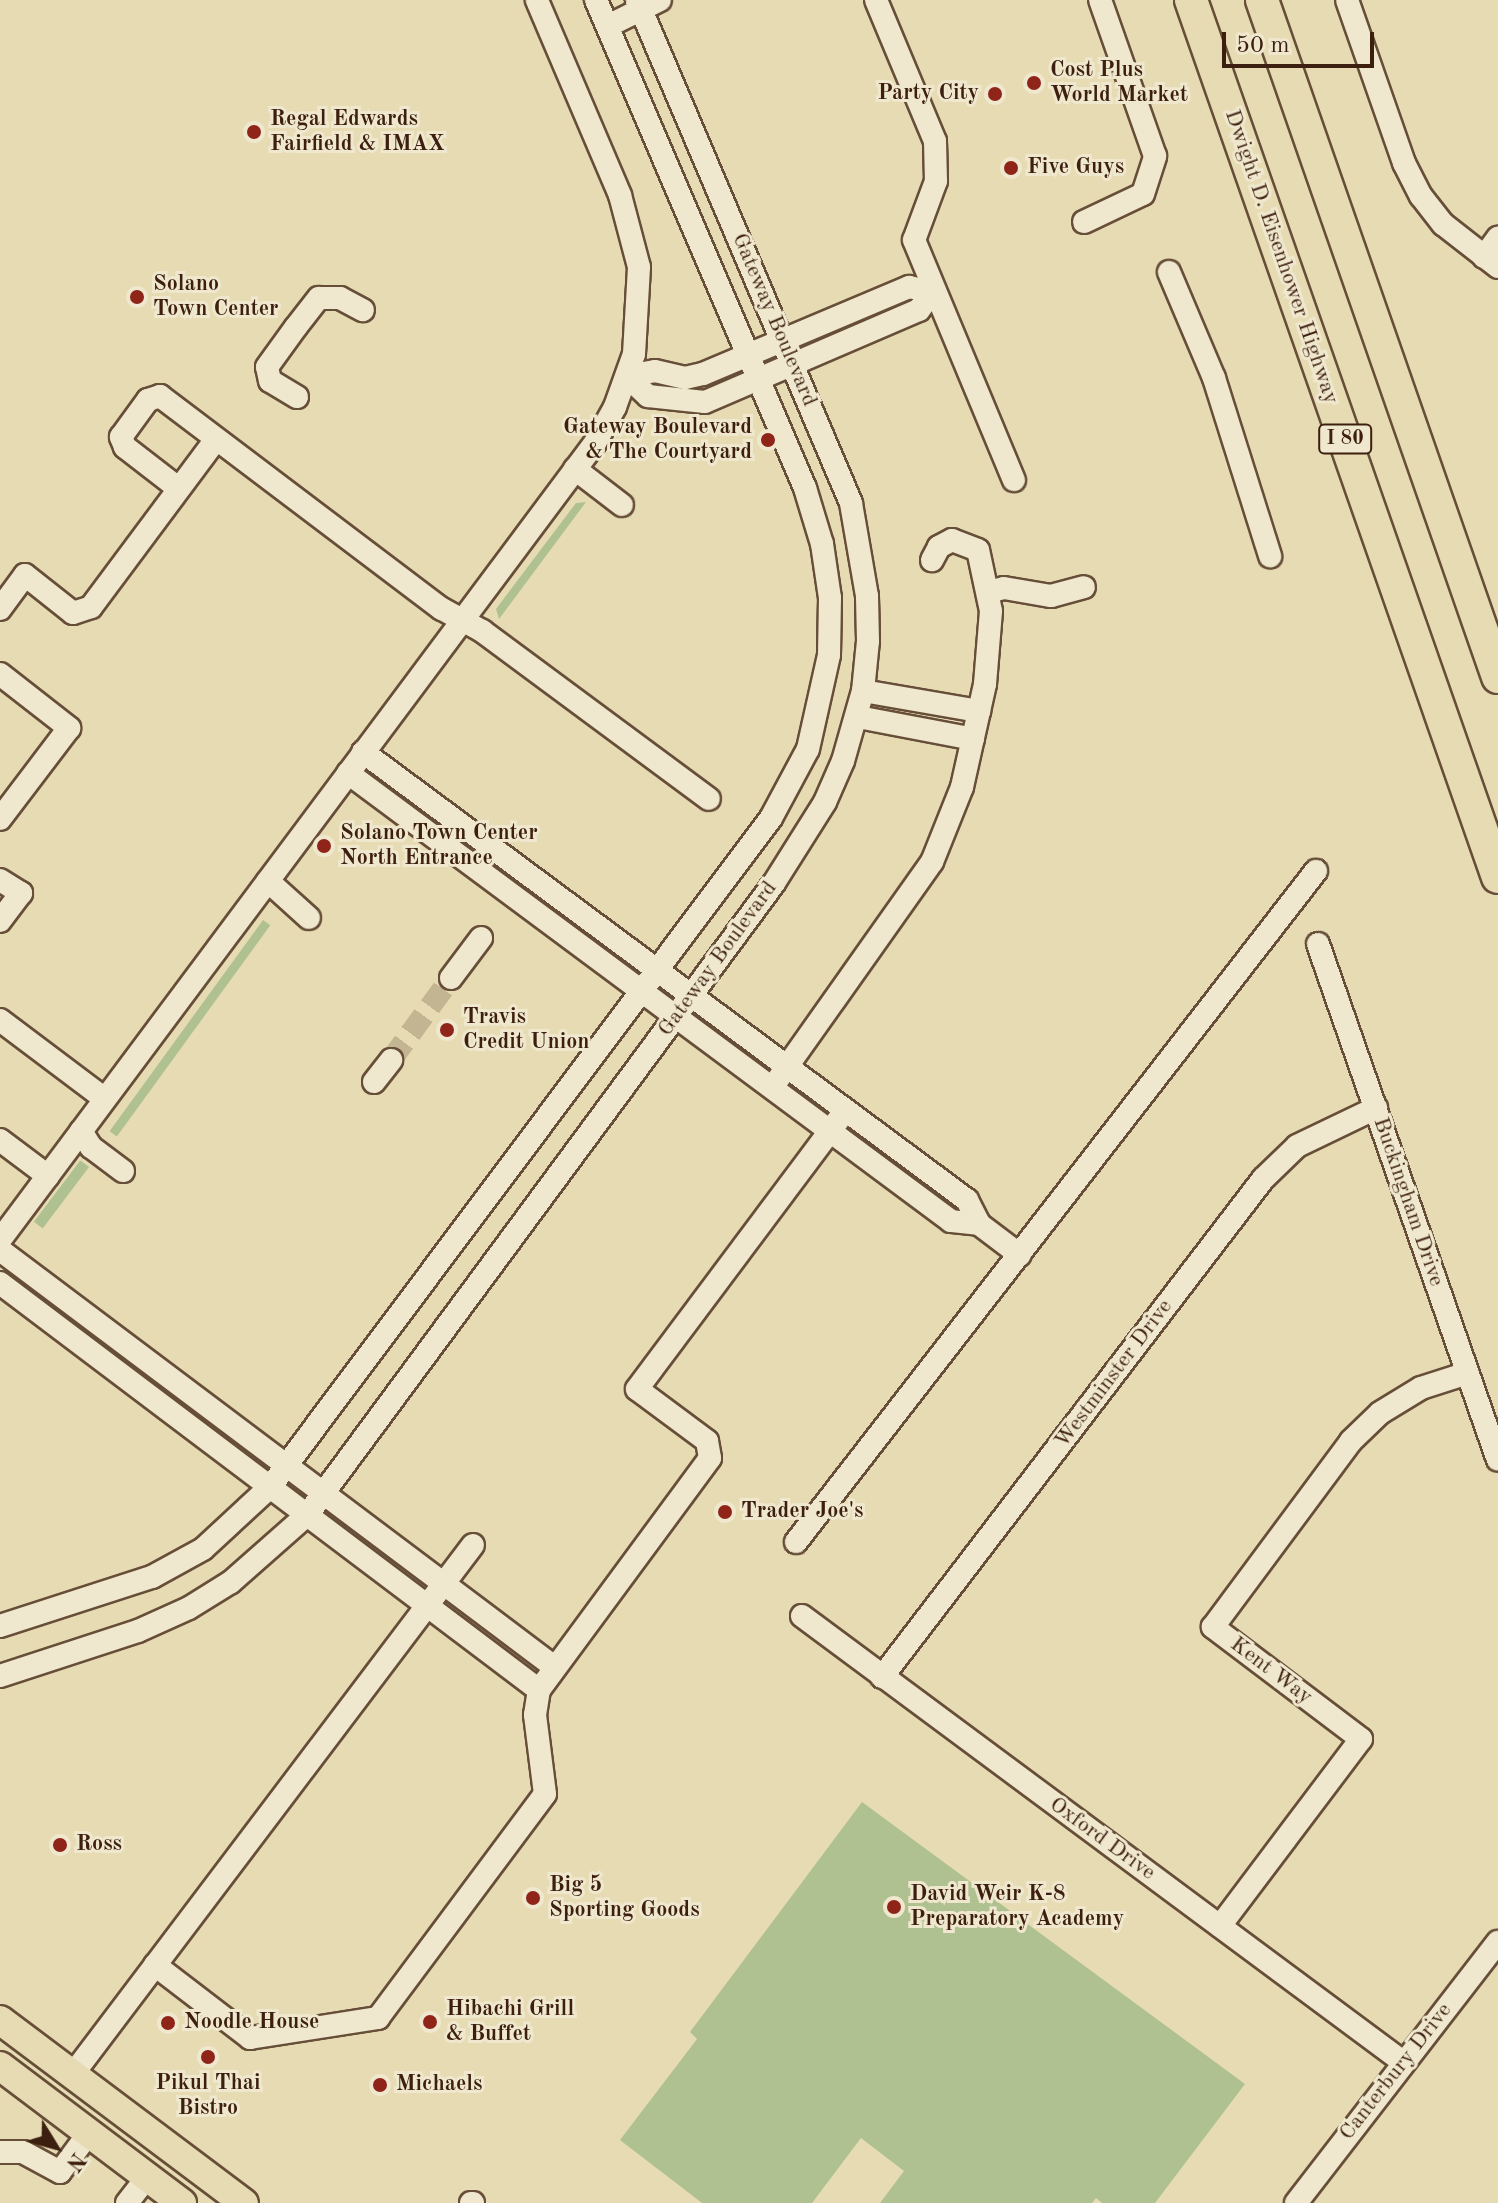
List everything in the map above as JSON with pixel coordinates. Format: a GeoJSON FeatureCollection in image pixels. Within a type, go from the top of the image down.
{"type":"FeatureCollection","features":[{"type":"Feature","properties":{"kind":"highway","name":"Dwight D. Eisenhower Highway"},"geometry":{"type":"LineString","coordinates":[[1191,0],[1498,877]]}},
{"type":"Feature","properties":{"kind":"highway"},"geometry":{"type":"LineString","coordinates":[[1262,0],[1498,677]]}},
{"type":"Feature","properties":{"kind":"main road"},"geometry":{"type":"LineString","coordinates":[[0,2020],[244,2203]]}},
{"type":"Feature","properties":{"kind":"main road"},"geometry":{"type":"LineString","coordinates":[[0,2066],[33,2068],[111,2125],[144,2128]]}},
{"type":"Feature","properties":{"kind":"main road"},"geometry":{"type":"LineString","coordinates":[[0,2066],[182,2203]]}},
{"type":"Feature","properties":{"kind":"street"},"geometry":{"type":"LineString","coordinates":[[0,1240],[575,469],[615,407],[627,376],[639,310],[639,267],[630,224],[537,0]]}},
{"type":"Feature","properties":{"kind":"street"},"geometry":{"type":"LineString","coordinates":[[876,0],[935,141],[936,181],[914,240],[932,292],[1014,480]]}},
{"type":"Feature","properties":{"kind":"street"},"geometry":{"type":"LineString","coordinates":[[1084,222],[1143,194],[1155,156],[1100,0]]}},
{"type":"Feature","properties":{"kind":"street"},"geometry":{"type":"LineString","coordinates":[[1347,0],[1404,163],[1421,196],[1443,224],[1491,262],[1498,238]]}},
{"type":"Feature","properties":{"kind":"street","name":"Gateway Boulevard"},"geometry":{"type":"LineString","coordinates":[[0,1626],[152,1577],[203,1549],[271,1486],[778,807],[808,749],[821,706],[830,598],[822,544],[805,488],[598,1]]}},
{"type":"Feature","properties":{"kind":"street"},"geometry":{"type":"LineString","coordinates":[[608,26],[646,3]]}},
{"type":"Feature","properties":{"kind":"street","name":"Gateway Boulevard"},"geometry":{"type":"LineString","coordinates":[[0,1676],[138,1631],[189,1608],[242,1573],[308,1514],[676,1018],[806,835],[825,802],[858,717],[863,691],[867,596],[851,503],[646,3]]}},
{"type":"Feature","properties":{"kind":"street"},"geometry":{"type":"LineString","coordinates":[[1169,272],[1214,378],[1270,556]]}},
{"type":"Feature","properties":{"kind":"street"},"geometry":{"type":"LineString","coordinates":[[627,376],[655,371],[685,378],[909,287],[932,292]]}},
{"type":"Feature","properties":{"kind":"street"},"geometry":{"type":"LineString","coordinates":[[627,376],[648,396],[680,403],[705,402],[919,310],[932,292]]}},
{"type":"Feature","properties":{"kind":"street"},"geometry":{"type":"LineString","coordinates":[[297,397],[270,381],[267,367],[296,327],[319,298],[340,298],[363,310]]}},
{"type":"Feature","properties":{"kind":"street"},"geometry":{"type":"LineString","coordinates":[[178,488],[125,447],[121,437],[148,400],[160,396],[709,799]]}},
{"type":"Feature","properties":{"kind":"street"},"geometry":{"type":"LineString","coordinates":[[0,609],[25,575],[73,613],[82,614],[216,439]]}},
{"type":"Feature","properties":{"kind":"street"},"geometry":{"type":"LineString","coordinates":[[575,469],[622,505]]}},
{"type":"Feature","properties":{"kind":"street"},"geometry":{"type":"LineString","coordinates":[[771,1089],[932,862],[962,787],[979,711],[991,611],[978,550],[965,542],[939,547],[932,560]]}},
{"type":"Feature","properties":{"kind":"street"},"geometry":{"type":"LineString","coordinates":[[988,592],[1004,588],[1051,596],[1084,587]]}},
{"type":"Feature","properties":{"kind":"street"},"geometry":{"type":"LineString","coordinates":[[0,674],[69,728],[0,819]]}},
{"type":"Feature","properties":{"kind":"street"},"geometry":{"type":"LineString","coordinates":[[863,691],[979,711]]}},
{"type":"Feature","properties":{"kind":"street"},"geometry":{"type":"LineString","coordinates":[[858,717],[973,739]]}},
{"type":"Feature","properties":{"kind":"street"},"geometry":{"type":"LineString","coordinates":[[363,752],[786,1069],[967,1200],[979,1224],[1020,1255]]}},
{"type":"Feature","properties":{"kind":"street"},"geometry":{"type":"LineString","coordinates":[[348,773],[951,1221],[979,1224]]}},
{"type":"Feature","properties":{"kind":"street"},"geometry":{"type":"LineString","coordinates":[[796,1542],[1316,871]]}},
{"type":"Feature","properties":{"kind":"street"},"geometry":{"type":"LineString","coordinates":[[0,880],[21,893],[0,921]]}},
{"type":"Feature","properties":{"kind":"street"},"geometry":{"type":"LineString","coordinates":[[268,881],[309,918]]}},
{"type":"Feature","properties":{"kind":"street"},"geometry":{"type":"LineString","coordinates":[[451,978],[481,938]]}},
{"type":"Feature","properties":{"kind":"street","name":"Buckingham Drive"},"geometry":{"type":"LineString","coordinates":[[1318,944],[1498,1460]]}},
{"type":"Feature","properties":{"kind":"street"},"geometry":{"type":"LineString","coordinates":[[0,1020],[105,1099]]}},
{"type":"Feature","properties":{"kind":"street"},"geometry":{"type":"LineString","coordinates":[[374,1082],[391,1060]]}},
{"type":"Feature","properties":{"kind":"street","name":"Westminster Drive"},"geometry":{"type":"LineString","coordinates":[[882,1677],[1263,1179],[1297,1146],[1376,1108]]}},
{"type":"Feature","properties":{"kind":"street"},"geometry":{"type":"LineString","coordinates":[[155,1965],[250,2038],[378,2018],[545,1794],[535,1715],[539,1690],[553,1666],[710,1458],[707,1441],[637,1389],[844,1112]]}},
{"type":"Feature","properties":{"kind":"street"},"geometry":{"type":"LineString","coordinates":[[81,1131],[91,1147],[123,1171]]}},
{"type":"Feature","properties":{"kind":"street"},"geometry":{"type":"LineString","coordinates":[[0,1140],[48,1176]]}},
{"type":"Feature","properties":{"kind":"street"},"geometry":{"type":"LineString","coordinates":[[0,1250],[553,1666]]}},
{"type":"Feature","properties":{"kind":"street"},"geometry":{"type":"LineString","coordinates":[[0,1283],[539,1690]]}},
{"type":"Feature","properties":{"kind":"street","name":"Kent Way"},"geometry":{"type":"LineString","coordinates":[[1220,1926],[1361,1739],[1213,1627],[1351,1441],[1380,1413],[1421,1388],[1468,1373]]}},
{"type":"Feature","properties":{"kind":"street"},"geometry":{"type":"LineString","coordinates":[[73,2074],[473,1545]]}},
{"type":"Feature","properties":{"kind":"street","name":"Oxford Drive"},"geometry":{"type":"LineString","coordinates":[[802,1616],[1403,2062]]}},
{"type":"Feature","properties":{"kind":"street","name":"Canterbury Drive"},"geometry":{"type":"LineString","coordinates":[[1296,2203],[1498,1942]]}},
{"type":"Feature","properties":{"kind":"street"},"geometry":{"type":"LineString","coordinates":[[0,2152],[23,2152],[60,2172],[89,2133]]}},
{"type":"Feature","properties":{"kind":"street"},"geometry":{"type":"LineString","coordinates":[[127,2203],[147,2177]]}},
{"type":"Feature","properties":{"kind":"green space"},"geometry":{"type":"Polygon","coordinates":[[[586,502],[499,619],[496,609],[576,503],[586,502]]]}},
{"type":"Feature","properties":{"kind":"green space"},"geometry":{"type":"Polygon","coordinates":[[[263,920],[270,925],[117,1136],[110,1131],[263,920]]]}},
{"type":"Feature","properties":{"kind":"green space"},"geometry":{"type":"Polygon","coordinates":[[[80,1160],[89,1167],[43,1228],[34,1222],[80,1160]]]}},
{"type":"Feature","properties":{"kind":"green space","name":"David Weir K-8 Preparatory Academy"},"geometry":{"type":"Polygon","coordinates":[[[862,1802],[1245,2084],[1155,2203],[1102,2203],[1096,2198],[1092,2203],[880,2203],[904,2171],[861,2138],[812,2203],[702,2203],[620,2140],[697,2039],[690,2032],[862,1802]]]}},
{"type":"Feature","properties":{"kind":"tunnel"},"geometry":{"type":"LineString","coordinates":[[391,1060],[451,978]]}},
{"type":"Feature","properties":{"kind":"place","name":"Cost Plus World Market"},"geometry":{"type":"Point","coordinates":[1034,83]}},
{"type":"Feature","properties":{"kind":"place","name":"Party City"},"geometry":{"type":"Point","coordinates":[995,94]}},
{"type":"Feature","properties":{"kind":"place","name":"Regal Edwards Fairfield & IMAX"},"geometry":{"type":"Point","coordinates":[254,132]}},
{"type":"Feature","properties":{"kind":"place","name":"Five Guys"},"geometry":{"type":"Point","coordinates":[1011,168]}},
{"type":"Feature","properties":{"kind":"place","name":"Solano Town Center"},"geometry":{"type":"Point","coordinates":[137,297]}},
{"type":"Feature","properties":{"kind":"place","name":"Gateway Boulevard & The Courtyard"},"geometry":{"type":"Point","coordinates":[768,440]}},
{"type":"Feature","properties":{"kind":"place","name":"Solano Town Center North Entrance"},"geometry":{"type":"Point","coordinates":[324,846]}},
{"type":"Feature","properties":{"kind":"place","name":"Travis Credit Union"},"geometry":{"type":"Point","coordinates":[447,1030]}},
{"type":"Feature","properties":{"kind":"place","name":"Trader Joe's"},"geometry":{"type":"Point","coordinates":[725,1512]}},
{"type":"Feature","properties":{"kind":"place","name":"Ross"},"geometry":{"type":"Point","coordinates":[60,1845]}},
{"type":"Feature","properties":{"kind":"place","name":"Big 5 Sporting Goods"},"geometry":{"type":"Point","coordinates":[533,1898]}},
{"type":"Feature","properties":{"kind":"place","name":"David Weir K-8 Preparatory Academy"},"geometry":{"type":"Point","coordinates":[894,1907]}},
{"type":"Feature","properties":{"kind":"place","name":"Hibachi Grill & Buffet"},"geometry":{"type":"Point","coordinates":[430,2022]}},
{"type":"Feature","properties":{"kind":"place","name":"Noodle House"},"geometry":{"type":"Point","coordinates":[168,2023]}},
{"type":"Feature","properties":{"kind":"place","name":"Pikul Thai Bistro"},"geometry":{"type":"Point","coordinates":[208,2057]}},
{"type":"Feature","properties":{"kind":"place","name":"Michaels"},"geometry":{"type":"Point","coordinates":[380,2085]}}]}
